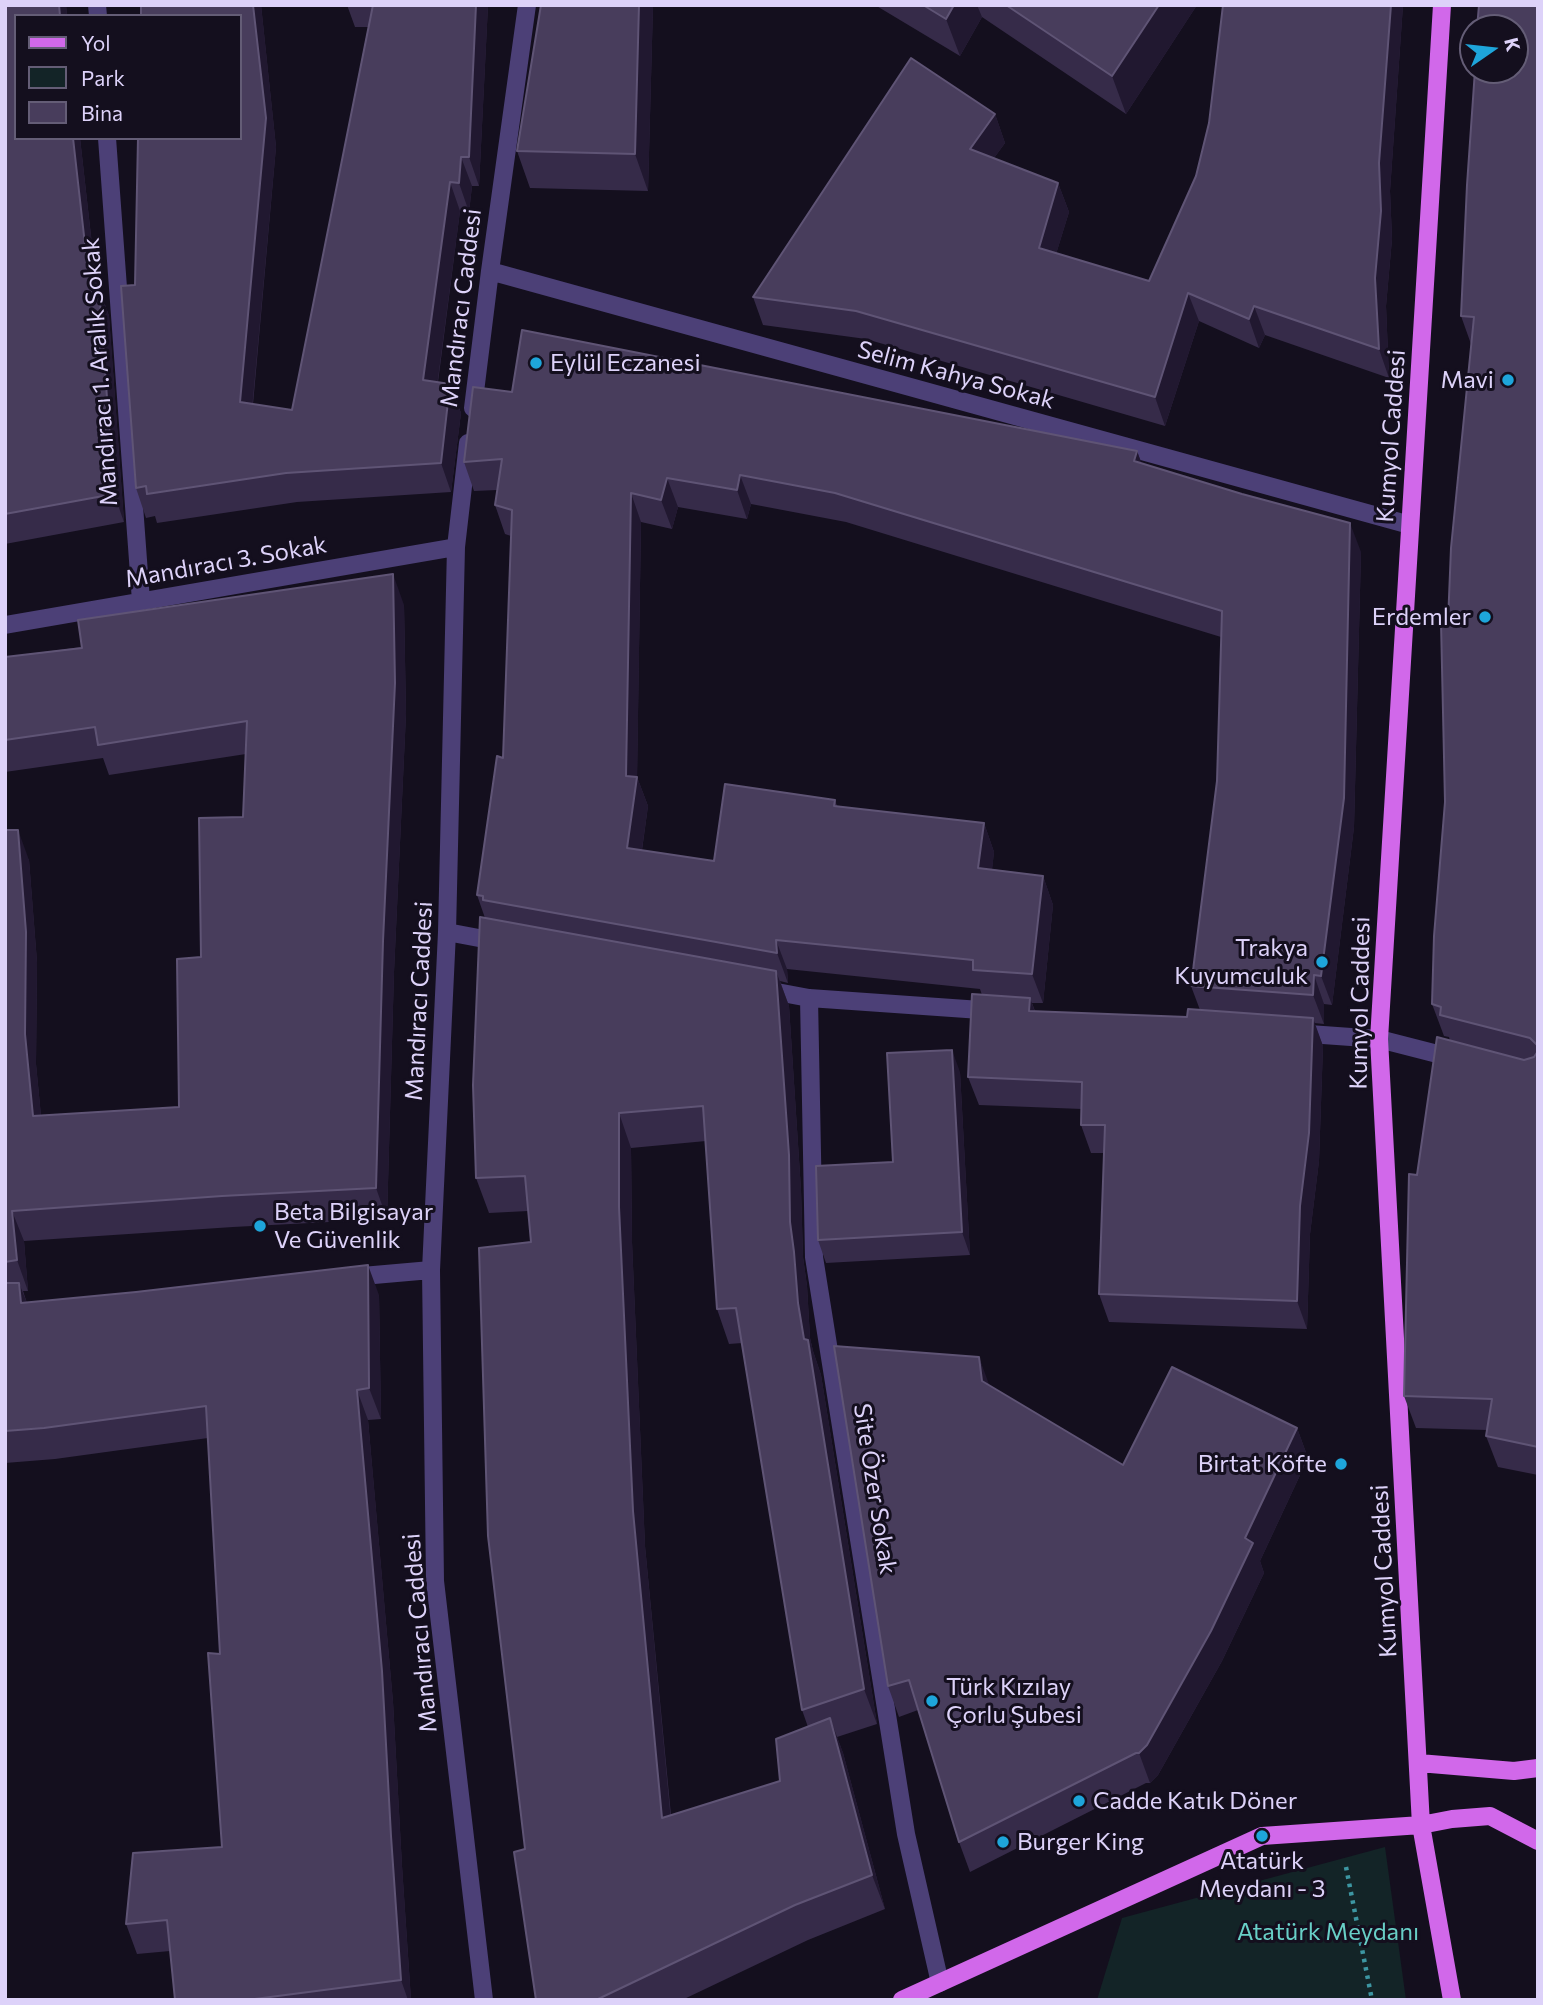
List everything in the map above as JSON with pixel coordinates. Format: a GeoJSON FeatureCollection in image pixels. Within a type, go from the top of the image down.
{"type":"FeatureCollection","features":[{"type":"Feature","properties":{"kind":"main road","name":"Kumyol Caddesi"},"geometry":{"type":"LineString","coordinates":[[1442,5],[1379,1039],[1421,1825],[1452,2000]]}},
{"type":"Feature","properties":{"kind":"main road"},"geometry":{"type":"LineString","coordinates":[[1419,1762],[1514,1771],[1538,1768]]}},
{"type":"Feature","properties":{"kind":"main road"},"geometry":{"type":"LineString","coordinates":[[902,2000],[1262,1836],[1421,1825],[1490,1816],[1538,1841]]}},
{"type":"Feature","properties":{"kind":"street","name":"Mandıracı Caddesi"},"geometry":{"type":"LineString","coordinates":[[484,2000],[435,1581],[431,1270],[447,932],[456,547],[489,271],[527,5]]}},
{"type":"Feature","properties":{"kind":"street","name":"Mandıracı 1. Aralık Sokak"},"geometry":{"type":"LineString","coordinates":[[107,140],[141,601]]}},
{"type":"Feature","properties":{"kind":"street","name":"Selim Kahya Sokak"},"geometry":{"type":"LineString","coordinates":[[489,271],[1410,525]]}},
{"type":"Feature","properties":{"kind":"street","name":"Mandıracı 3. Sokak"},"geometry":{"type":"LineString","coordinates":[[5,625],[456,547]]}},
{"type":"Feature","properties":{"kind":"street"},"geometry":{"type":"LineString","coordinates":[[447,932],[514,945]]}},
{"type":"Feature","properties":{"kind":"street"},"geometry":{"type":"LineString","coordinates":[[742,986],[809,998],[1018,1013]]}},
{"type":"Feature","properties":{"kind":"street","name":"Site Özer Sokak"},"geometry":{"type":"LineString","coordinates":[[809,998],[814,1257],[906,1834],[940,1983]]}},
{"type":"Feature","properties":{"kind":"street"},"geometry":{"type":"LineString","coordinates":[[1282,1032],[1379,1039],[1472,1063]]}},
{"type":"Feature","properties":{"kind":"street"},"geometry":{"type":"LineString","coordinates":[[335,1278],[431,1270]]}},
{"type":"Feature","properties":{"kind":"path"},"geometry":{"type":"LineString","coordinates":[[1345,1864],[1372,2000]]}},
{"type":"Feature","properties":{"kind":"green space","name":"Atatürk Meydanı"},"geometry":{"type":"Polygon","coordinates":[[[1385,1847],[1406,2000],[1097,2000],[1122,1918],[1385,1847]]]}},
{"type":"Feature","properties":{"kind":"building"},"geometry":{"type":"Polygon","coordinates":[[[5,5],[59,5],[60,14],[14,14],[14,140],[73,140],[90,289],[99,288],[114,494],[5,514],[5,5]]]}},
{"type":"Feature","properties":{"kind":"building"},"geometry":{"type":"Polygon","coordinates":[[[141,5],[253,5],[266,118],[240,402],[292,410],[373,5],[476,5],[469,157],[461,157],[459,183],[450,182],[423,380],[450,384],[441,463],[286,473],[147,494],[146,486],[136,488],[121,286],[135,285],[138,140],[242,140],[242,14],[141,14],[141,5]]]}},
{"type":"Feature","properties":{"kind":"building"},"geometry":{"type":"Polygon","coordinates":[[[541,5],[639,5],[635,154],[517,151],[541,5]]]}},
{"type":"Feature","properties":{"kind":"building"},"geometry":{"type":"Polygon","coordinates":[[[923,5],[954,5],[946,19],[923,5]]]}},
{"type":"Feature","properties":{"kind":"building"},"geometry":{"type":"Polygon","coordinates":[[[1006,5],[1159,5],[1112,76],[1006,5]]]}},
{"type":"Feature","properties":{"kind":"building"},"geometry":{"type":"Polygon","coordinates":[[[1223,5],[1391,5],[1379,163],[1381,211],[1375,278],[1379,349],[1254,306],[1249,319],[1188,293],[1155,397],[856,311],[753,297],[911,58],[995,114],[970,149],[1058,183],[1039,248],[1149,281],[1196,176],[1209,123],[1223,5]]]}},
{"type":"Feature","properties":{"kind":"building"},"geometry":{"type":"Polygon","coordinates":[[[1479,5],[1538,5],[1538,1051],[1537,1045],[1530,1038],[1440,1015],[1441,1007],[1432,1004],[1434,936],[1445,802],[1441,622],[1448,622],[1451,548],[1474,317],[1461,316],[1474,84],[1529,84],[1529,14],[1478,14],[1479,5]]]}},
{"type":"Feature","properties":{"kind":"building"},"geometry":{"type":"Polygon","coordinates":[[[522,330],[1137,451],[1134,461],[1350,523],[1344,798],[1321,976],[1314,975],[1313,995],[1191,986],[1217,781],[1222,611],[835,493],[740,475],[737,490],[667,478],[661,500],[631,493],[626,776],[637,777],[627,848],[714,861],[725,784],[835,800],[834,806],[984,823],[978,868],[1043,876],[1032,974],[973,970],[973,960],[776,940],[777,953],[483,900],[483,896],[477,895],[497,756],[503,758],[512,510],[495,505],[502,459],[464,462],[473,387],[512,392],[522,330]]]}},
{"type":"Feature","properties":{"kind":"building"},"geometry":{"type":"Polygon","coordinates":[[[393,574],[395,683],[383,941],[376,1188],[12,1211],[17,1260],[5,1262],[5,830],[18,830],[26,932],[25,1034],[33,1116],[179,1107],[177,959],[201,957],[199,818],[243,817],[247,721],[98,745],[95,727],[5,740],[5,657],[82,648],[78,620],[393,574]]]}},
{"type":"Feature","properties":{"kind":"building"},"geometry":{"type":"Polygon","coordinates":[[[480,917],[776,971],[789,1155],[790,1222],[798,1303],[804,1339],[808,1340],[864,1689],[802,1710],[736,1308],[717,1309],[703,1106],[619,1113],[619,1207],[633,1511],[662,1818],[780,1781],[776,1739],[830,1718],[872,1875],[795,1905],[596,2000],[536,2000],[514,1852],[525,1849],[488,1536],[479,1248],[531,1242],[525,1176],[476,1178],[473,1085],[480,917]]]}},
{"type":"Feature","properties":{"kind":"building"},"geometry":{"type":"Polygon","coordinates":[[[972,994],[1030,998],[1029,1011],[1187,1017],[1188,1009],[1313,1018],[1309,1133],[1300,1206],[1297,1301],[1099,1294],[1105,1125],[1081,1125],[1082,1082],[968,1077],[972,994]]]}},
{"type":"Feature","properties":{"kind":"building"},"geometry":{"type":"Polygon","coordinates":[[[1437,1037],[1524,1060],[1534,1057],[1538,1051],[1538,1447],[1486,1436],[1492,1399],[1404,1396],[1409,1174],[1417,1175],[1437,1037]]]}},
{"type":"Feature","properties":{"kind":"building"},"geometry":{"type":"Polygon","coordinates":[[[952,1050],[962,1232],[818,1240],[816,1166],[893,1162],[887,1053],[952,1050]]]}},
{"type":"Feature","properties":{"kind":"building"},"geometry":{"type":"Polygon","coordinates":[[[368,1265],[369,1388],[357,1390],[382,1671],[401,1980],[247,2000],[175,2000],[167,1920],[126,1924],[133,1853],[222,1847],[208,1653],[220,1654],[206,1406],[5,1431],[5,1283],[19,1283],[21,1303],[368,1265]]]}},
{"type":"Feature","properties":{"kind":"building"},"geometry":{"type":"Polygon","coordinates":[[[834,1346],[979,1357],[982,1381],[1123,1465],[1172,1367],[1297,1428],[1245,1538],[1253,1543],[1211,1631],[1147,1745],[1139,1753],[959,1842],[909,1680],[888,1686],[834,1346]]]}},
{"type":"Feature","properties":{"kind":"place","name":"Eylül Eczanesi"},"geometry":{"type":"Point","coordinates":[536,363]}},
{"type":"Feature","properties":{"kind":"place","name":"Mavi"},"geometry":{"type":"Point","coordinates":[1508,380]}},
{"type":"Feature","properties":{"kind":"place","name":"Erdemler"},"geometry":{"type":"Point","coordinates":[1485,617]}},
{"type":"Feature","properties":{"kind":"place","name":"Trakya Kuyumculuk"},"geometry":{"type":"Point","coordinates":[1322,962]}},
{"type":"Feature","properties":{"kind":"place","name":"Beta Bilgisayar Ve Güvenlik"},"geometry":{"type":"Point","coordinates":[260,1226]}},
{"type":"Feature","properties":{"kind":"place","name":"Birtat Köfte"},"geometry":{"type":"Point","coordinates":[1341,1464]}},
{"type":"Feature","properties":{"kind":"place","name":"Türk Kızılay Çorlu Şubesi"},"geometry":{"type":"Point","coordinates":[932,1701]}},
{"type":"Feature","properties":{"kind":"place","name":"Cadde Katık Döner"},"geometry":{"type":"Point","coordinates":[1079,1801]}},
{"type":"Feature","properties":{"kind":"place","name":"Atatürk Meydanı - 3"},"geometry":{"type":"Point","coordinates":[1262,1836]}},
{"type":"Feature","properties":{"kind":"place","name":"Burger King"},"geometry":{"type":"Point","coordinates":[1003,1842]}}]}
